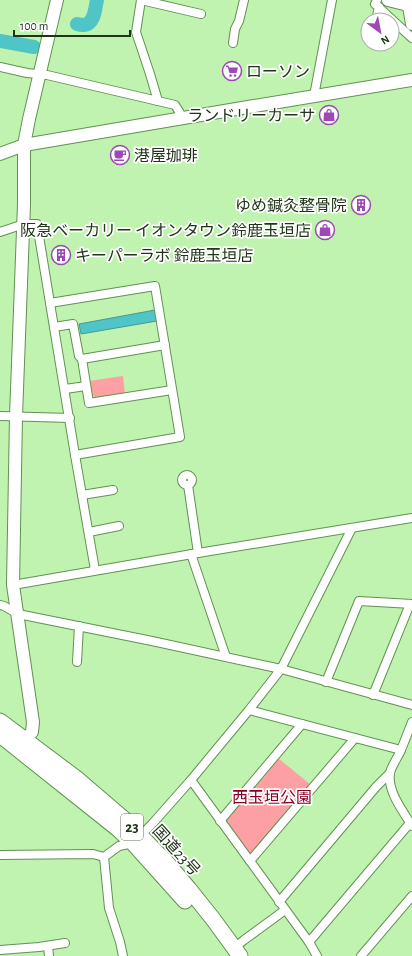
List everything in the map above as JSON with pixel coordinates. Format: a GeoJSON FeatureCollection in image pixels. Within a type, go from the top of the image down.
{"type":"FeatureCollection","features":[{"type":"Feature","properties":{"kind":"highway","name":"国道23号"},"geometry":{"type":"LineString","coordinates":[[0,721],[22,745],[118,829],[136,839],[193,910],[233,953]]}},
{"type":"Feature","properties":{"kind":"highway","name":"国道23号"},"geometry":{"type":"LineString","coordinates":[[0,735],[22,745]]}},
{"type":"Feature","properties":{"kind":"street"},"geometry":{"type":"LineString","coordinates":[[22,745],[32,732],[33,722],[13,585],[16,416],[24,224],[24,145],[57,0]]}},
{"type":"Feature","properties":{"kind":"street"},"geometry":{"type":"LineString","coordinates":[[158,101],[136,32],[141,0],[201,14]]}},
{"type":"Feature","properties":{"kind":"street"},"geometry":{"type":"LineString","coordinates":[[233,43],[235,29],[240,21],[244,0]]}},
{"type":"Feature","properties":{"kind":"street"},"geometry":{"type":"LineString","coordinates":[[314,96],[332,0]]}},
{"type":"Feature","properties":{"kind":"street"},"geometry":{"type":"LineString","coordinates":[[381,2],[410,12]]}},
{"type":"Feature","properties":{"kind":"street"},"geometry":{"type":"LineString","coordinates":[[378,12],[381,2]]}},
{"type":"Feature","properties":{"kind":"street"},"geometry":{"type":"LineString","coordinates":[[381,2],[412,38]]}},
{"type":"Feature","properties":{"kind":"street"},"geometry":{"type":"LineString","coordinates":[[0,67],[27,73],[40,74],[175,105],[181,118]]}},
{"type":"Feature","properties":{"kind":"street"},"geometry":{"type":"LineString","coordinates":[[0,154],[24,145],[412,80]]}},
{"type":"Feature","properties":{"kind":"street"},"geometry":{"type":"LineString","coordinates":[[0,232],[24,224],[37,224],[95,570]]}},
{"type":"Feature","properties":{"kind":"street"},"geometry":{"type":"LineString","coordinates":[[50,303],[155,286],[165,345],[180,437],[75,454]]}},
{"type":"Feature","properties":{"kind":"street"},"geometry":{"type":"LineString","coordinates":[[54,327],[74,324],[79,356],[82,359],[89,403],[172,390]]}},
{"type":"Feature","properties":{"kind":"street"},"geometry":{"type":"LineString","coordinates":[[82,359],[165,345]]}},
{"type":"Feature","properties":{"kind":"street"},"geometry":{"type":"LineString","coordinates":[[65,389],[86,386]]}},
{"type":"Feature","properties":{"kind":"street"},"geometry":{"type":"LineString","coordinates":[[0,416],[70,418]]}},
{"type":"Feature","properties":{"kind":"street"},"geometry":{"type":"LineString","coordinates":[[188,485],[194,553],[226,657]]}},
{"type":"Feature","properties":{"kind":"street"},"geometry":{"type":"LineString","coordinates":[[82,495],[113,490]]}},
{"type":"Feature","properties":{"kind":"street"},"geometry":{"type":"LineString","coordinates":[[13,585],[194,553],[412,518]]}},
{"type":"Feature","properties":{"kind":"street"},"geometry":{"type":"LineString","coordinates":[[89,532],[120,526]]}},
{"type":"Feature","properties":{"kind":"street"},"geometry":{"type":"LineString","coordinates":[[104,857],[119,846],[136,839],[153,823],[191,780],[281,669],[352,528]]}},
{"type":"Feature","properties":{"kind":"street"},"geometry":{"type":"LineString","coordinates":[[326,682],[359,601],[411,604],[372,695]]}},
{"type":"Feature","properties":{"kind":"street"},"geometry":{"type":"LineString","coordinates":[[1,608],[18,614],[281,669],[412,705]]}},
{"type":"Feature","properties":{"kind":"street"},"geometry":{"type":"LineString","coordinates":[[77,662],[79,626]]}},
{"type":"Feature","properties":{"kind":"street"},"geometry":{"type":"LineString","coordinates":[[249,710],[401,750]]}},
{"type":"Feature","properties":{"kind":"street"},"geometry":{"type":"LineString","coordinates":[[279,902],[376,786],[390,773],[412,722]]}},
{"type":"Feature","properties":{"kind":"street"},"geometry":{"type":"LineString","coordinates":[[220,821],[302,724]]}},
{"type":"Feature","properties":{"kind":"street"},"geometry":{"type":"LineString","coordinates":[[250,861],[355,738]]}},
{"type":"Feature","properties":{"kind":"street"},"geometry":{"type":"LineString","coordinates":[[309,942],[411,824],[395,798],[390,786],[390,773]]}},
{"type":"Feature","properties":{"kind":"street"},"geometry":{"type":"LineString","coordinates":[[191,780],[309,942],[317,956]]}},
{"type":"Feature","properties":{"kind":"street"},"geometry":{"type":"LineString","coordinates":[[0,855],[93,854],[104,857]]}},
{"type":"Feature","properties":{"kind":"street"},"geometry":{"type":"LineString","coordinates":[[104,857],[109,908],[123,956]]}},
{"type":"Feature","properties":{"kind":"street"},"geometry":{"type":"LineString","coordinates":[[361,956],[412,896]]}},
{"type":"Feature","properties":{"kind":"street"},"geometry":{"type":"LineString","coordinates":[[233,953],[244,940],[285,910]]}},
{"type":"Feature","properties":{"kind":"street"},"geometry":{"type":"LineString","coordinates":[[0,950],[65,943]]}},
{"type":"Feature","properties":{"kind":"street"},"geometry":{"type":"LineString","coordinates":[[48,946],[49,956]]}},
{"type":"Feature","properties":{"kind":"green space"},"geometry":{"type":"Polygon","coordinates":[[[123,376],[125,394],[98,399],[91,394],[89,381],[123,376]]]}},
{"type":"Feature","properties":{"kind":"green space","name":"西玉垣公園"},"geometry":{"type":"Polygon","coordinates":[[[278,758],[311,785],[252,854],[248,854],[226,823],[227,818],[278,758]]]}},
{"type":"Feature","properties":{"kind":"water"},"geometry":{"type":"Polygon","coordinates":[[[155,310],[157,321],[81,334],[79,324],[155,310]]]}},
{"type":"Feature","properties":{"kind":"waterway"},"geometry":{"type":"LineString","coordinates":[[77,24],[84,25],[90,22],[94,15],[97,0]]}},
{"type":"Feature","properties":{"kind":"waterway"},"geometry":{"type":"LineString","coordinates":[[0,41],[34,47]]}},
{"type":"Feature","properties":{"kind":"place","name":"ローソン"},"geometry":{"type":"Point","coordinates":[232,71]}},
{"type":"Feature","properties":{"kind":"place","name":"ランドリーカーサ"},"geometry":{"type":"Point","coordinates":[329,115]}},
{"type":"Feature","properties":{"kind":"place","name":"港屋珈琲"},"geometry":{"type":"Point","coordinates":[120,155]}},
{"type":"Feature","properties":{"kind":"place","name":"ゆめ鍼灸整骨院"},"geometry":{"type":"Point","coordinates":[361,205]}},
{"type":"Feature","properties":{"kind":"place","name":"阪急ベーカリー イオンタウン鈴鹿玉垣店"},"geometry":{"type":"Point","coordinates":[325,230]}},
{"type":"Feature","properties":{"kind":"place","name":"キーパーラボ 鈴鹿玉垣店"},"geometry":{"type":"Point","coordinates":[61,255]}}]}
